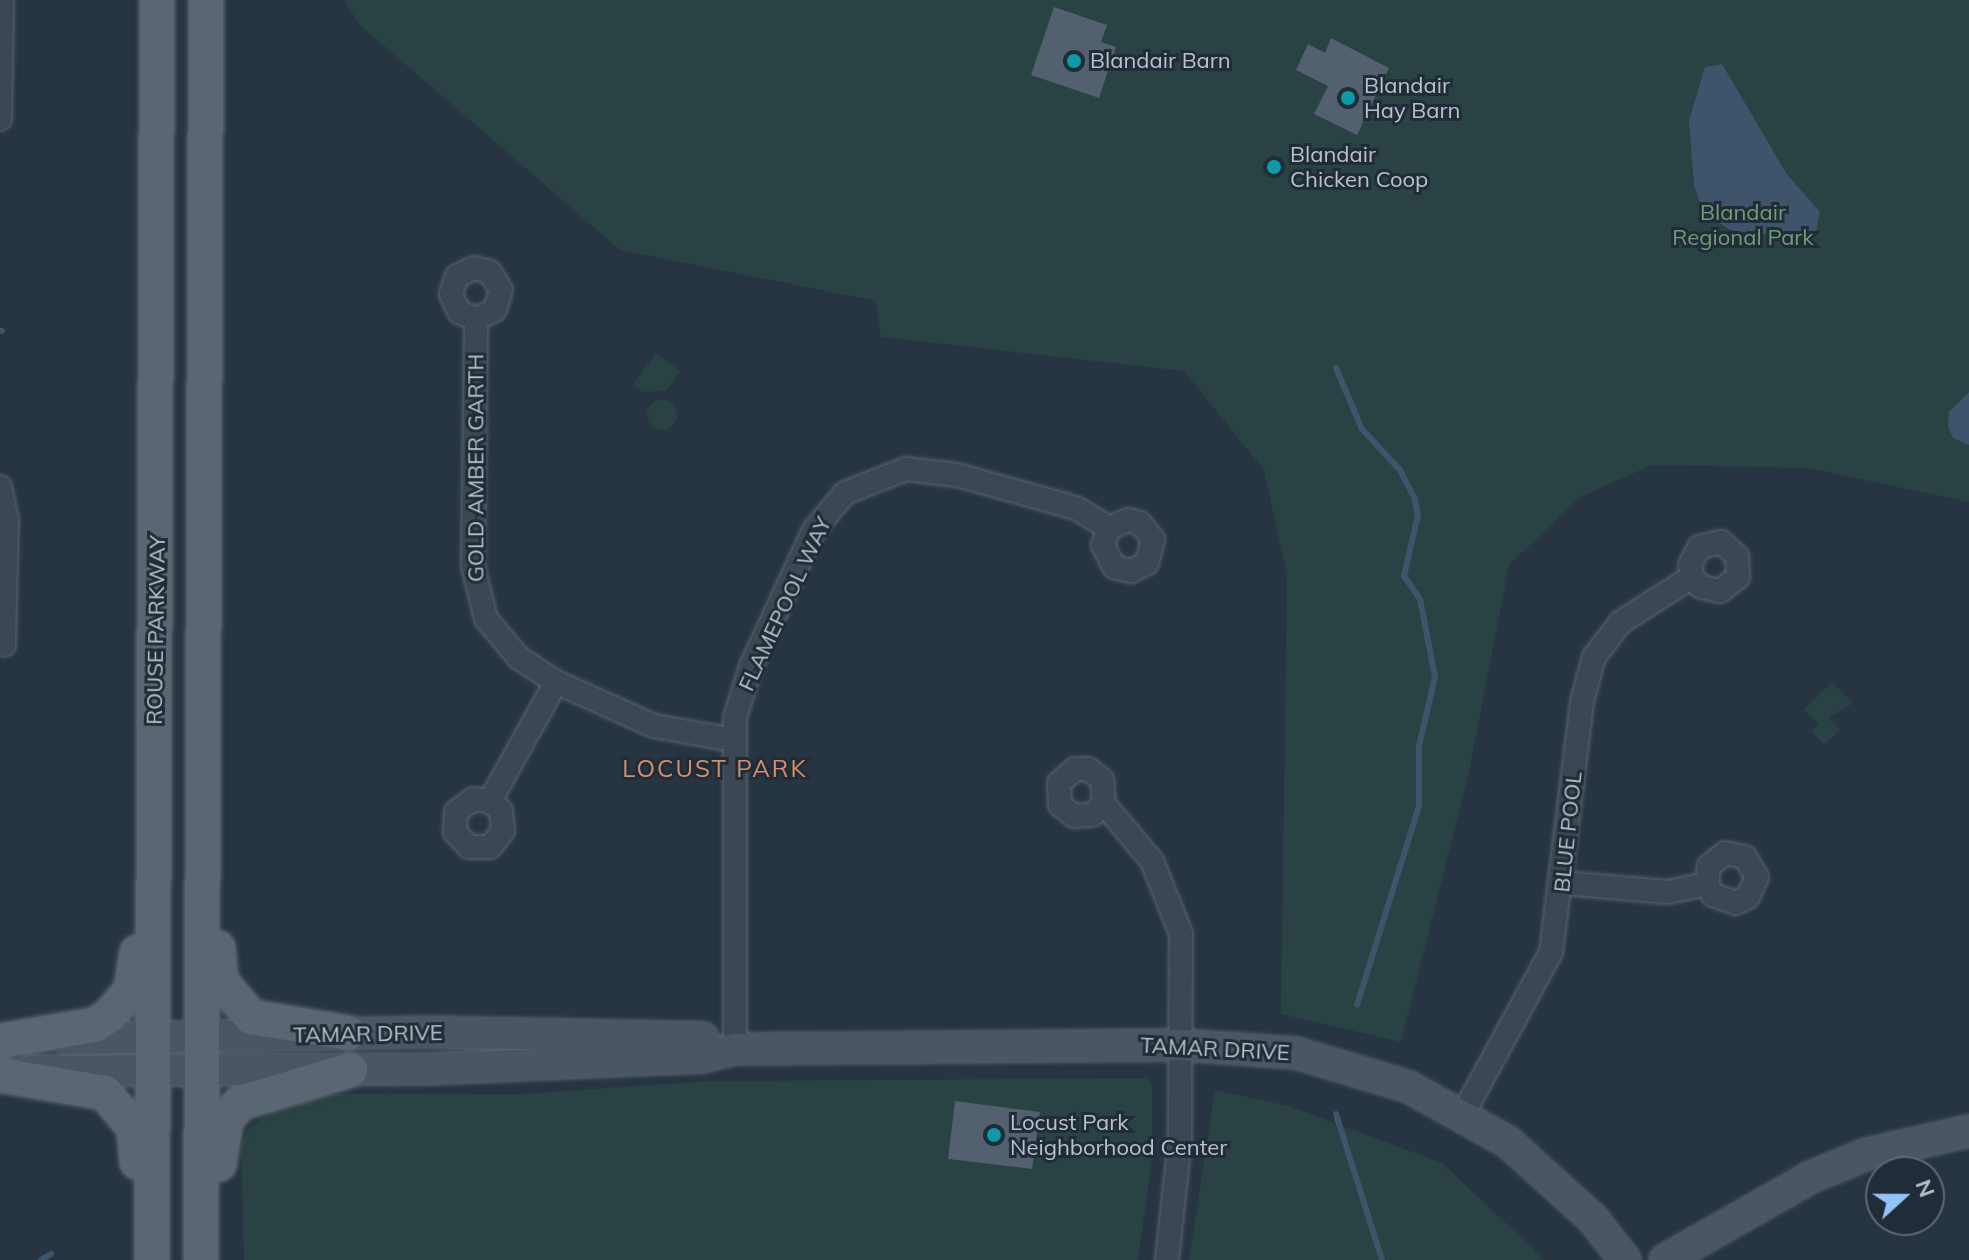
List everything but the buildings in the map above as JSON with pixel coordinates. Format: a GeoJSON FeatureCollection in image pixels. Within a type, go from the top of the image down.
{"type":"FeatureCollection","features":[{"type":"Feature","properties":{"kind":"main road","name":"ROUSE PARKWAY"},"geometry":{"type":"LineString","coordinates":[[152,1260],[157,0]]}},
{"type":"Feature","properties":{"kind":"main road","name":"ROUSE PARKWAY"},"geometry":{"type":"LineString","coordinates":[[201,1260],[206,0]]}},
{"type":"Feature","properties":{"kind":"main road"},"geometry":{"type":"LineString","coordinates":[[0,1041],[95,1025],[131,990],[136,975],[138,761],[155,633]]}},
{"type":"Feature","properties":{"kind":"main road"},"geometry":{"type":"LineString","coordinates":[[202,717],[217,844],[221,981],[251,1017],[348,1033]]}},
{"type":"Feature","properties":{"kind":"main road"},"geometry":{"type":"LineString","coordinates":[[217,1260],[220,1140],[226,1120],[255,1094],[350,1070]]}},
{"type":"Feature","properties":{"kind":"main road"},"geometry":{"type":"LineString","coordinates":[[0,1073],[90,1086],[126,1113],[137,1146],[138,1260]]}},
{"type":"Feature","properties":{"kind":"street"},"geometry":{"type":"LineString","coordinates":[[0,119],[2,0]]}},
{"type":"Feature","properties":{"kind":"street","name":"GOLD AMBER GARTH"},"geometry":{"type":"LineString","coordinates":[[476,319],[477,596],[500,639],[556,682],[654,726],[733,740]]}},
{"type":"Feature","properties":{"kind":"street","name":"FLAMEPOOL WAY"},"geometry":{"type":"LineString","coordinates":[[735,1049],[733,740],[751,666],[814,530],[845,493],[886,473],[933,469],[1076,508],[1109,528]]}},
{"type":"Feature","properties":{"kind":"street"},"geometry":{"type":"LineString","coordinates":[[0,487],[7,519],[4,645]]}},
{"type":"Feature","properties":{"kind":"street","name":"BLUE POOL"},"geometry":{"type":"LineString","coordinates":[[1463,1114],[1539,984],[1563,883],[1582,702],[1594,657],[1621,622],[1692,577]]}},
{"type":"Feature","properties":{"kind":"street"},"geometry":{"type":"LineString","coordinates":[[490,801],[556,682]]}},
{"type":"Feature","properties":{"kind":"street"},"geometry":{"type":"LineString","coordinates":[[1104,804],[1152,861],[1176,913],[1182,943],[1182,1045],[1167,1260]]}},
{"type":"Feature","properties":{"kind":"street"},"geometry":{"type":"LineString","coordinates":[[1563,883],[1668,892],[1707,884]]}},
{"type":"Feature","properties":{"kind":"street","name":"TAMAR DRIVE"},"geometry":{"type":"LineString","coordinates":[[0,1041],[151,1035],[348,1033],[702,1038],[735,1049]]}},
{"type":"Feature","properties":{"kind":"street","name":"TAMAR DRIVE"},"geometry":{"type":"LineString","coordinates":[[0,1073],[203,1068],[350,1070],[702,1057],[735,1049],[1182,1045],[1296,1053],[1358,1067],[1463,1114],[1545,1172],[1625,1260]]}},
{"type":"Feature","properties":{"kind":"street"},"geometry":{"type":"LineString","coordinates":[[1665,1260],[1811,1177],[1867,1154],[1969,1131]]}},
{"type":"Feature","properties":{"kind":"green space","name":"Blandair Regional Park"},"geometry":{"type":"Polygon","coordinates":[[[344,0],[1969,0],[1969,502],[1808,468],[1652,465],[1580,497],[1509,565],[1470,767],[1401,1042],[1281,1014],[1287,576],[1264,470],[1184,371],[881,337],[876,301],[620,250],[360,25],[344,0]]]}},
{"type":"Feature","properties":{"kind":"green space"},"geometry":{"type":"Polygon","coordinates":[[[656,353],[680,371],[666,391],[643,392],[633,385],[656,353]]]}},
{"type":"Feature","properties":{"kind":"green space"},"geometry":{"type":"Polygon","coordinates":[[[662,400],[668,401],[676,409],[676,421],[668,429],[662,430],[656,429],[648,421],[647,415],[648,409],[656,401],[662,400]]]}},
{"type":"Feature","properties":{"kind":"green space"},"geometry":{"type":"Polygon","coordinates":[[[1832,682],[1853,703],[1829,718],[1840,730],[1824,745],[1811,731],[1818,724],[1804,709],[1832,682]]]}},
{"type":"Feature","properties":{"kind":"green space"},"geometry":{"type":"Polygon","coordinates":[[[1146,1078],[1152,1085],[1152,1160],[1138,1260],[244,1260],[241,1144],[248,1129],[274,1109],[319,1094],[520,1094],[712,1081],[1146,1078]]]}},
{"type":"Feature","properties":{"kind":"green space"},"geometry":{"type":"Polygon","coordinates":[[[1215,1090],[1289,1106],[1442,1163],[1545,1260],[1189,1260],[1215,1090]]]}},
{"type":"Feature","properties":{"kind":"water"},"geometry":{"type":"Polygon","coordinates":[[[1722,64],[1786,173],[1820,212],[1816,231],[1756,234],[1730,230],[1703,213],[1694,185],[1689,120],[1705,67],[1722,64]]]}},
{"type":"Feature","properties":{"kind":"water"},"geometry":{"type":"Polygon","coordinates":[[[1969,392],[1969,445],[1953,438],[1948,427],[1949,412],[1969,392]]]}},
{"type":"Feature","properties":{"kind":"waterway"},"geometry":{"type":"LineString","coordinates":[[1336,368],[1362,429],[1400,470],[1415,500],[1418,515],[1404,576],[1420,599],[1435,677],[1419,746],[1419,806],[1357,1005]]}},
{"type":"Feature","properties":{"kind":"waterway"},"geometry":{"type":"LineString","coordinates":[[1336,1114],[1382,1260]]}},
{"type":"Feature","properties":{"kind":"waterway"},"geometry":{"type":"LineString","coordinates":[[41,1260],[51,1254]]}},
{"type":"Feature","properties":{"kind":"place","name":"Blandair Barn"},"geometry":{"type":"Point","coordinates":[1074,61]}},
{"type":"Feature","properties":{"kind":"place","name":"Blandair Hay Barn"},"geometry":{"type":"Point","coordinates":[1348,98]}},
{"type":"Feature","properties":{"kind":"place","name":"Blandair Chicken Coop"},"geometry":{"type":"Point","coordinates":[1274,167]}},
{"type":"Feature","properties":{"kind":"place","name":"Locust Park Neighborhood Center"},"geometry":{"type":"Point","coordinates":[994,1135]}},
{"type":"Feature","properties":{"kind":"district","name":"LOCUST PARK"},"geometry":{"type":"Point","coordinates":[715,769]}}]}
